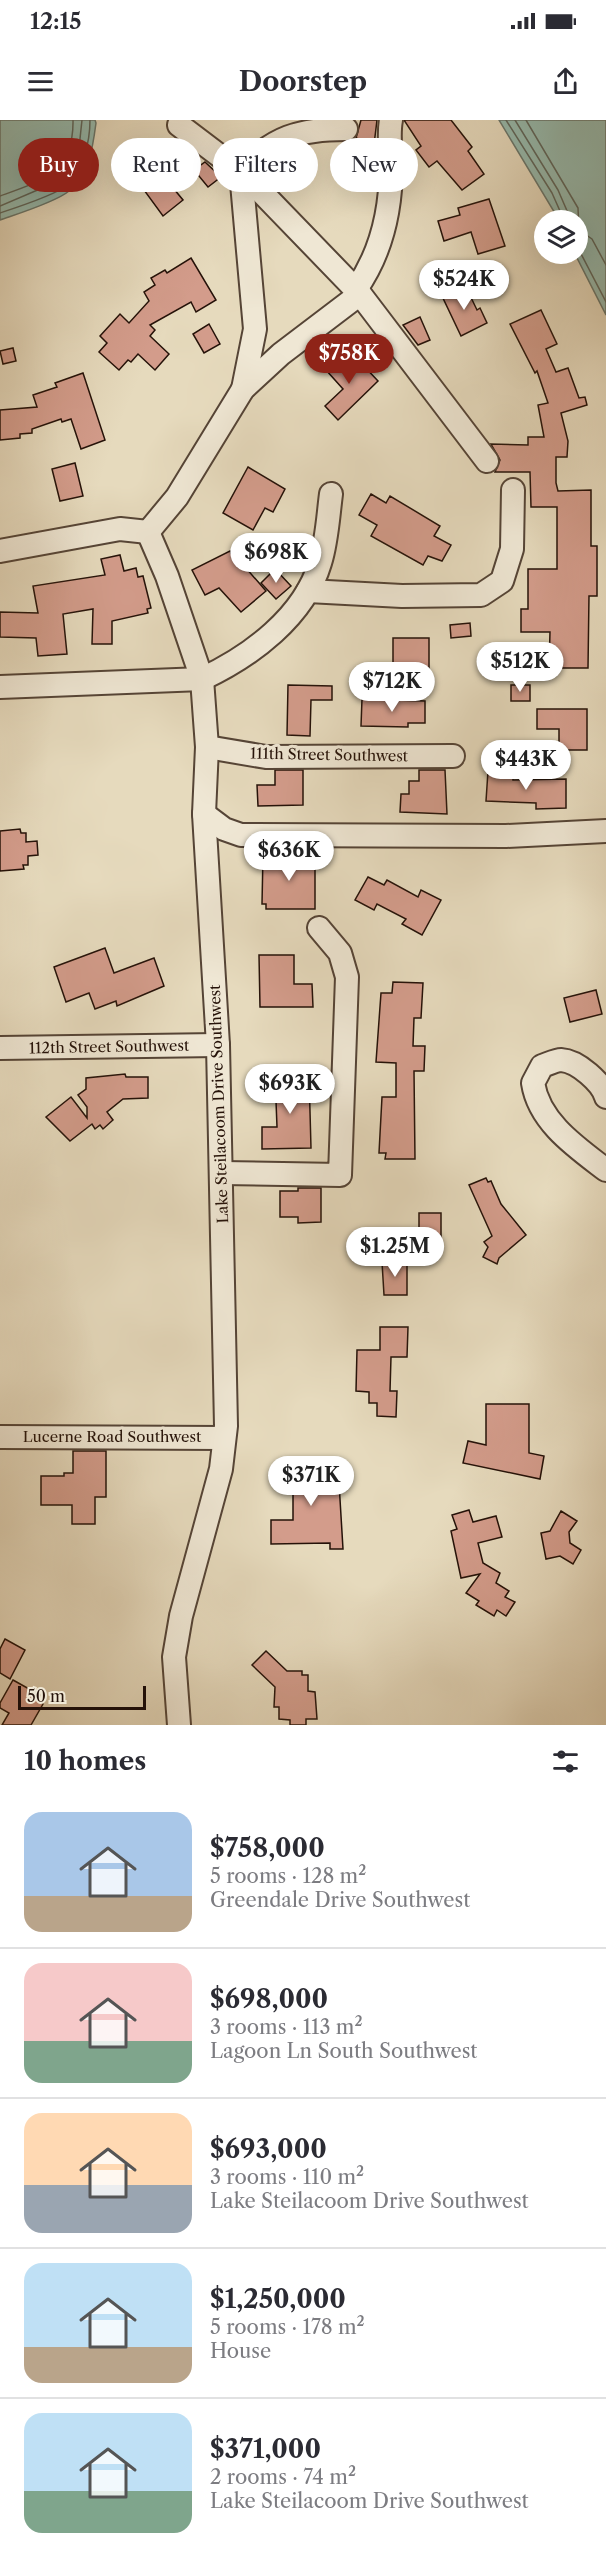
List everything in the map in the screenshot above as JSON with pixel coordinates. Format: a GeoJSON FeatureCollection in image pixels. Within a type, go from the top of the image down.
{"type":"FeatureCollection","features":[{"type":"Feature","properties":{"kind":"street"},"geometry":{"type":"LineString","coordinates":[[0,551],[120,529],[148,532],[177,497],[243,389],[281,354],[358,291],[371,268],[385,228],[391,187],[391,120]]}},
{"type":"Feature","properties":{"kind":"street"},"geometry":{"type":"LineString","coordinates":[[179,125],[213,151]]}},
{"type":"Feature","properties":{"kind":"street"},"geometry":{"type":"LineString","coordinates":[[286,138],[297,132],[346,129]]}},
{"type":"Feature","properties":{"kind":"street"},"geometry":{"type":"LineString","coordinates":[[243,192],[255,329],[243,389]]}},
{"type":"Feature","properties":{"kind":"street"},"geometry":{"type":"LineString","coordinates":[[261,192],[358,291],[488,461]]}},
{"type":"Feature","properties":{"kind":"street"},"geometry":{"type":"LineString","coordinates":[[255,329],[290,348]]}},
{"type":"Feature","properties":{"kind":"street"},"geometry":{"type":"LineString","coordinates":[[308,591],[402,596],[482,596],[502,581],[512,549],[513,490]]}},
{"type":"Feature","properties":{"kind":"street"},"geometry":{"type":"LineString","coordinates":[[0,687],[202,679],[231,665],[283,623],[308,591],[320,563],[331,494]]}},
{"type":"Feature","properties":{"kind":"street","name":"Lake Steilacoom Drive Southwest"},"geometry":{"type":"LineString","coordinates":[[148,532],[155,544],[202,679],[207,747],[204,814],[218,1046],[222,1173],[227,1366],[226,1426],[221,1469],[186,1593],[174,1657],[179,1725]]}},
{"type":"Feature","properties":{"kind":"street","name":"111th Street Southwest"},"geometry":{"type":"LineString","coordinates":[[207,747],[266,757],[453,756]]}},
{"type":"Feature","properties":{"kind":"street"},"geometry":{"type":"LineString","coordinates":[[204,814],[224,829],[241,835],[506,837],[606,831]]}},
{"type":"Feature","properties":{"kind":"street"},"geometry":{"type":"LineString","coordinates":[[222,1173],[340,1175],[347,977],[340,953],[319,928]]}},
{"type":"Feature","properties":{"kind":"street","name":"112th Street Southwest"},"geometry":{"type":"LineString","coordinates":[[0,1048],[218,1046]]}},
{"type":"Feature","properties":{"kind":"street"},"geometry":{"type":"LineString","coordinates":[[606,1097],[604,1091],[581,1067],[561,1060],[542,1066],[533,1083],[540,1109],[576,1147],[606,1170]]}},
{"type":"Feature","properties":{"kind":"street","name":"Lucerne Road Southwest"},"geometry":{"type":"LineString","coordinates":[[0,1437],[224,1438]]}},
{"type":"Feature","properties":{"kind":"water"},"geometry":{"type":"Polygon","coordinates":[[[0,120],[95,120],[94,138],[18,138],[18,192],[68,192],[0,220],[0,120]]]}},
{"type":"Feature","properties":{"kind":"water"},"geometry":{"type":"Polygon","coordinates":[[[499,120],[606,120],[606,315],[580,264],[588,264],[588,210],[553,210],[499,120]]]}},
{"type":"Feature","properties":{"kind":"building"},"geometry":{"type":"Polygon","coordinates":[[[361,120],[377,120],[375,138],[356,138],[361,120]]]}},
{"type":"Feature","properties":{"kind":"building"},"geometry":{"type":"Polygon","coordinates":[[[404,120],[451,120],[472,147],[468,151],[484,174],[462,190],[437,161],[429,167],[418,153],[421,146],[418,138],[404,120]]]}},
{"type":"Feature","properties":{"kind":"building"},"geometry":{"type":"Polygon","coordinates":[[[205,162],[213,170],[213,183],[208,187],[201,178],[201,165],[205,162]]]}},
{"type":"Feature","properties":{"kind":"building"},"geometry":{"type":"Polygon","coordinates":[[[145,192],[176,192],[183,200],[163,216],[145,192]]]}},
{"type":"Feature","properties":{"kind":"building"},"geometry":{"type":"Polygon","coordinates":[[[489,199],[505,246],[478,254],[471,232],[444,241],[438,221],[460,215],[458,208],[489,199]]]}},
{"type":"Feature","properties":{"kind":"building"},"geometry":{"type":"Polygon","coordinates":[[[191,258],[216,300],[196,312],[191,302],[150,325],[155,330],[150,336],[169,354],[155,370],[138,354],[131,362],[128,360],[119,370],[99,352],[107,343],[100,336],[120,314],[129,323],[149,301],[144,292],[155,285],[151,278],[165,270],[167,273],[191,258]]]}},
{"type":"Feature","properties":{"kind":"building"},"geometry":{"type":"Polygon","coordinates":[[[465,285],[477,310],[480,308],[487,323],[461,336],[442,296],[465,285]]]}},
{"type":"Feature","properties":{"kind":"building"},"geometry":{"type":"Polygon","coordinates":[[[541,310],[557,344],[546,349],[556,372],[568,368],[579,398],[585,397],[587,405],[561,413],[568,441],[567,457],[556,457],[556,483],[558,491],[591,490],[591,546],[597,546],[597,596],[589,596],[588,668],[549,668],[550,632],[521,632],[521,609],[528,609],[528,569],[557,569],[557,507],[531,507],[530,472],[495,472],[500,460],[491,444],[528,445],[528,437],[544,437],[538,405],[548,403],[537,371],[535,373],[510,324],[541,310]]]}},
{"type":"Feature","properties":{"kind":"building"},"geometry":{"type":"Polygon","coordinates":[[[420,317],[430,340],[418,345],[403,325],[420,317]]]}},
{"type":"Feature","properties":{"kind":"building"},"geometry":{"type":"Polygon","coordinates":[[[209,324],[220,344],[204,353],[193,334],[209,324]]]}},
{"type":"Feature","properties":{"kind":"building"},"geometry":{"type":"Polygon","coordinates":[[[13,348],[16,361],[3,364],[0,351],[13,348]]]}},
{"type":"Feature","properties":{"kind":"building"},"geometry":{"type":"Polygon","coordinates":[[[344,354],[356,367],[361,363],[378,381],[338,420],[325,406],[343,389],[326,370],[344,354]]]}},
{"type":"Feature","properties":{"kind":"building"},"geometry":{"type":"Polygon","coordinates":[[[83,373],[105,440],[81,449],[71,419],[62,422],[61,419],[32,429],[32,433],[20,434],[20,438],[0,440],[0,410],[37,407],[33,395],[57,387],[55,383],[83,373]]]}},
{"type":"Feature","properties":{"kind":"building"},"geometry":{"type":"Polygon","coordinates":[[[75,463],[83,496],[60,501],[52,469],[75,463]]]}},
{"type":"Feature","properties":{"kind":"building"},"geometry":{"type":"Polygon","coordinates":[[[248,467],[285,489],[273,512],[265,508],[253,530],[223,513],[248,467]]]}},
{"type":"Feature","properties":{"kind":"building"},"geometry":{"type":"Polygon","coordinates":[[[371,494],[386,503],[390,496],[440,526],[434,536],[451,545],[442,561],[428,556],[423,565],[371,536],[377,525],[359,515],[371,494]]]}},
{"type":"Feature","properties":{"kind":"building"},"geometry":{"type":"Polygon","coordinates":[[[230,551],[236,563],[239,560],[266,591],[241,612],[219,588],[205,595],[192,570],[230,551]]]}},
{"type":"Feature","properties":{"kind":"building"},"geometry":{"type":"Polygon","coordinates":[[[120,555],[124,571],[136,568],[138,577],[143,576],[151,608],[147,609],[148,613],[112,621],[112,644],[92,644],[93,609],[63,614],[67,654],[38,656],[36,638],[0,637],[0,612],[38,613],[33,586],[105,575],[101,559],[120,555]]]}},
{"type":"Feature","properties":{"kind":"building"},"geometry":{"type":"Polygon","coordinates":[[[275,569],[291,586],[276,599],[261,583],[275,569]]]}},
{"type":"Feature","properties":{"kind":"building"},"geometry":{"type":"Polygon","coordinates":[[[470,623],[471,636],[451,638],[450,625],[470,623]]]}},
{"type":"Feature","properties":{"kind":"building"},"geometry":{"type":"Polygon","coordinates":[[[393,638],[429,638],[429,670],[393,670],[393,638]]]}},
{"type":"Feature","properties":{"kind":"building"},"geometry":{"type":"Polygon","coordinates":[[[288,685],[332,686],[332,700],[311,700],[310,736],[287,735],[288,685]]]}},
{"type":"Feature","properties":{"kind":"building"},"geometry":{"type":"Polygon","coordinates":[[[511,685],[530,685],[530,701],[511,701],[511,685]]]}},
{"type":"Feature","properties":{"kind":"building"},"geometry":{"type":"Polygon","coordinates":[[[362,699],[425,701],[425,723],[408,723],[408,727],[361,726],[362,699]]]}},
{"type":"Feature","properties":{"kind":"building"},"geometry":{"type":"Polygon","coordinates":[[[537,709],[587,709],[587,750],[559,750],[559,729],[537,729],[537,709]]]}},
{"type":"Feature","properties":{"kind":"building"},"geometry":{"type":"Polygon","coordinates":[[[275,770],[303,770],[303,805],[258,806],[257,785],[275,785],[275,770]]]}},
{"type":"Feature","properties":{"kind":"building"},"geometry":{"type":"Polygon","coordinates":[[[419,770],[445,770],[447,814],[400,812],[401,794],[409,794],[409,781],[419,781],[419,770]]]}},
{"type":"Feature","properties":{"kind":"building"},"geometry":{"type":"Polygon","coordinates":[[[488,771],[513,773],[513,780],[566,779],[566,808],[536,809],[536,803],[486,801],[488,771]]]}},
{"type":"Feature","properties":{"kind":"building"},"geometry":{"type":"Polygon","coordinates":[[[20,829],[21,833],[26,833],[26,842],[37,841],[38,855],[28,856],[28,865],[23,865],[24,869],[0,871],[0,831],[20,829]]]}},
{"type":"Feature","properties":{"kind":"building"},"geometry":{"type":"Polygon","coordinates":[[[263,855],[315,855],[315,909],[266,909],[266,904],[262,904],[263,855]]]}},
{"type":"Feature","properties":{"kind":"building"},"geometry":{"type":"Polygon","coordinates":[[[368,877],[384,885],[387,880],[418,897],[421,890],[441,900],[422,935],[402,924],[406,919],[377,904],[374,910],[355,900],[368,877]]]}},
{"type":"Feature","properties":{"kind":"building"},"geometry":{"type":"Polygon","coordinates":[[[105,948],[114,973],[154,958],[164,986],[117,1006],[116,1001],[95,1009],[89,993],[66,1002],[54,967],[105,948]]]}},
{"type":"Feature","properties":{"kind":"building"},"geometry":{"type":"Polygon","coordinates":[[[259,955],[294,955],[294,984],[312,984],[313,1007],[260,1007],[259,955]]]}},
{"type":"Feature","properties":{"kind":"building"},"geometry":{"type":"Polygon","coordinates":[[[393,982],[423,983],[421,1018],[414,1018],[413,1046],[425,1046],[424,1071],[414,1071],[415,1159],[385,1159],[386,1153],[379,1153],[382,1097],[396,1097],[396,1063],[376,1062],[381,993],[392,993],[393,982]]]}},
{"type":"Feature","properties":{"kind":"building"},"geometry":{"type":"Polygon","coordinates":[[[596,990],[602,1014],[570,1022],[564,998],[596,990]]]}},
{"type":"Feature","properties":{"kind":"building"},"geometry":{"type":"Polygon","coordinates":[[[125,1074],[126,1077],[148,1077],[148,1098],[123,1099],[107,1112],[113,1120],[103,1129],[100,1125],[95,1129],[92,1124],[70,1141],[46,1117],[71,1097],[87,1118],[87,1107],[78,1095],[86,1089],[86,1078],[125,1074]]]}},
{"type":"Feature","properties":{"kind":"building"},"geometry":{"type":"Polygon","coordinates":[[[275,1075],[309,1075],[311,1148],[262,1149],[262,1127],[277,1127],[275,1075]]]}},
{"type":"Feature","properties":{"kind":"building"},"geometry":{"type":"Polygon","coordinates":[[[486,1178],[488,1182],[491,1181],[501,1204],[526,1235],[499,1258],[497,1264],[483,1257],[488,1247],[484,1242],[492,1236],[469,1185],[486,1178]]]}},
{"type":"Feature","properties":{"kind":"building"},"geometry":{"type":"Polygon","coordinates":[[[298,1188],[321,1188],[321,1222],[298,1223],[298,1217],[280,1217],[280,1191],[298,1191],[298,1188]]]}},
{"type":"Feature","properties":{"kind":"building"},"geometry":{"type":"Polygon","coordinates":[[[419,1213],[441,1213],[441,1254],[419,1254],[419,1213]]]}},
{"type":"Feature","properties":{"kind":"building"},"geometry":{"type":"Polygon","coordinates":[[[382,1262],[407,1262],[407,1295],[384,1295],[382,1262]]]}},
{"type":"Feature","properties":{"kind":"building"},"geometry":{"type":"Polygon","coordinates":[[[380,1327],[408,1327],[407,1357],[391,1357],[390,1391],[397,1391],[396,1417],[377,1416],[377,1403],[369,1403],[369,1392],[356,1391],[357,1350],[380,1350],[380,1327]]]}},
{"type":"Feature","properties":{"kind":"building"},"geometry":{"type":"Polygon","coordinates":[[[486,1404],[529,1404],[529,1453],[544,1456],[540,1479],[463,1463],[468,1441],[486,1445],[486,1404]]]}},
{"type":"Feature","properties":{"kind":"building"},"geometry":{"type":"Polygon","coordinates":[[[73,1451],[106,1451],[106,1497],[95,1497],[95,1524],[72,1524],[72,1505],[41,1505],[41,1476],[64,1476],[64,1473],[73,1473],[73,1451]]]}},
{"type":"Feature","properties":{"kind":"building"},"geometry":{"type":"Polygon","coordinates":[[[338,1466],[343,1549],[330,1549],[330,1543],[271,1544],[271,1520],[293,1520],[293,1486],[278,1486],[278,1467],[338,1466]]]}},
{"type":"Feature","properties":{"kind":"building"},"geometry":{"type":"Polygon","coordinates":[[[469,1510],[473,1522],[496,1516],[502,1537],[478,1543],[483,1563],[500,1573],[496,1583],[509,1591],[505,1597],[515,1602],[506,1616],[497,1610],[494,1616],[476,1605],[479,1601],[466,1593],[480,1574],[461,1578],[451,1531],[457,1529],[452,1515],[469,1510]]]}},
{"type":"Feature","properties":{"kind":"building"},"geometry":{"type":"Polygon","coordinates":[[[561,1511],[577,1521],[569,1532],[570,1543],[581,1550],[573,1564],[560,1556],[546,1559],[541,1533],[550,1531],[561,1511]]]}},
{"type":"Feature","properties":{"kind":"building"},"geometry":{"type":"Polygon","coordinates":[[[5,1639],[25,1650],[10,1679],[0,1673],[0,1649],[5,1639]]]}},
{"type":"Feature","properties":{"kind":"building"},"geometry":{"type":"Polygon","coordinates":[[[266,1651],[287,1671],[302,1671],[302,1675],[308,1675],[308,1691],[315,1692],[317,1719],[306,1719],[306,1725],[290,1725],[290,1720],[279,1719],[279,1707],[274,1707],[275,1687],[252,1665],[266,1651]]]}},
{"type":"Feature","properties":{"kind":"building"},"geometry":{"type":"Polygon","coordinates":[[[13,1680],[40,1695],[37,1700],[43,1704],[31,1725],[2,1725],[9,1713],[0,1708],[0,1703],[13,1680]]]}}]}
